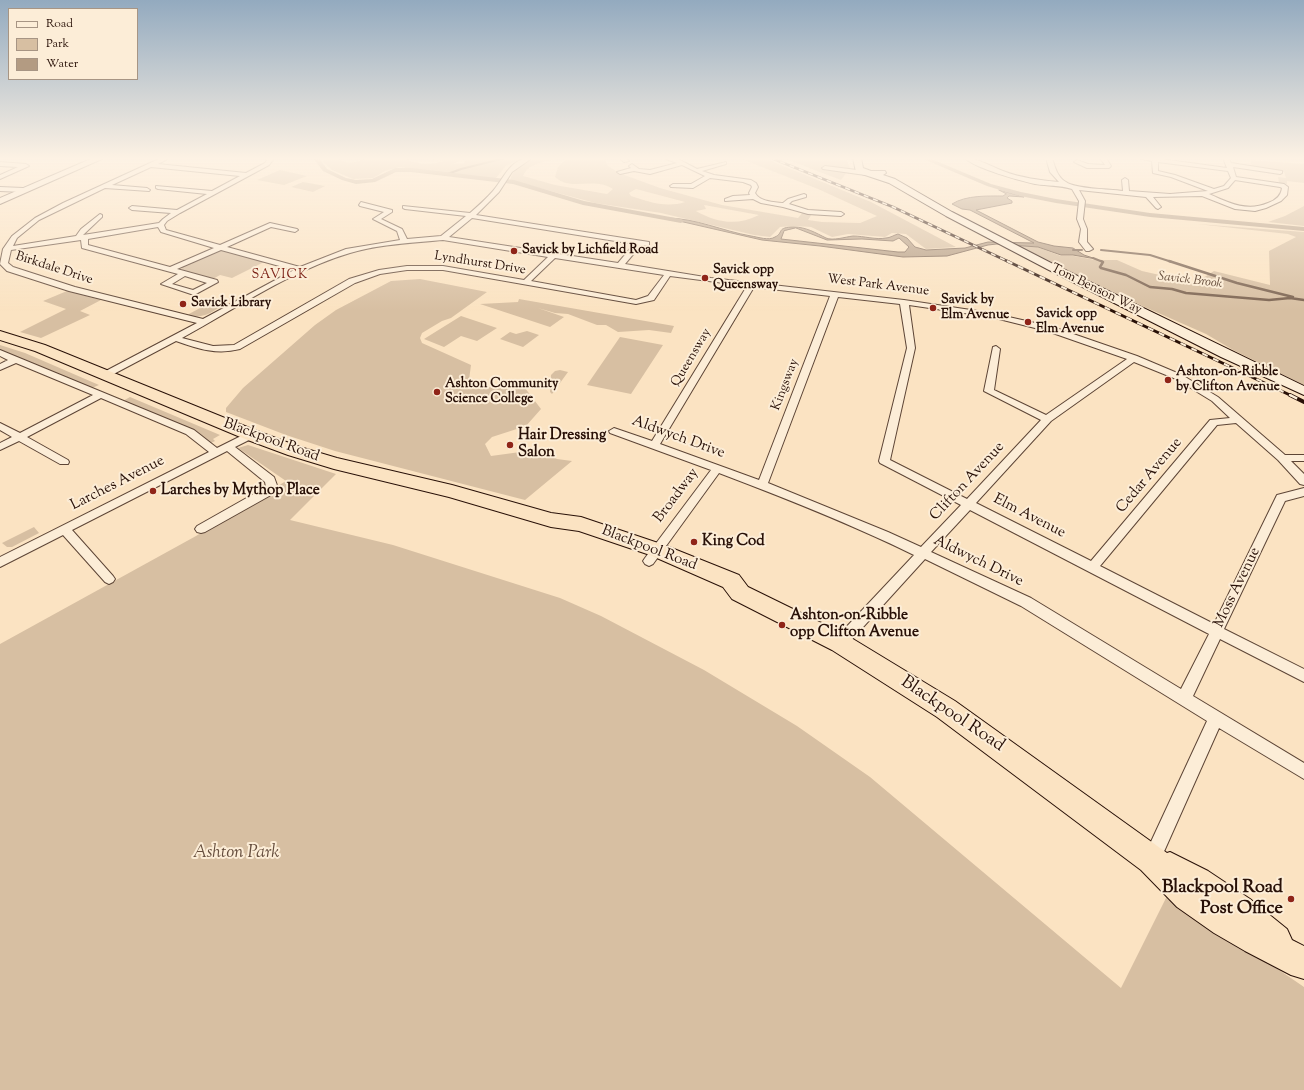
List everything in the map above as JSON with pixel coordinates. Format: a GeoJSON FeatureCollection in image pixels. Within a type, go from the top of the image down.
{"type":"FeatureCollection","features":[{"type":"Feature","properties":{"kind":"highway","name":"Blackpool Road"},"geometry":{"type":"LineString","coordinates":[[0,335],[40,348],[251,435],[323,460],[452,491],[551,520],[574,533],[653,556],[723,593],[740,593],[840,643],[946,709],[1152,859],[1188,896],[1225,922],[1256,940],[1304,963]]}},
{"type":"Feature","properties":{"kind":"main road","name":"Tom Benson Way"},"geometry":{"type":"LineString","coordinates":[[941,209],[1000,241],[1226,354],[1304,391]]}},
{"type":"Feature","properties":{"kind":"street","name":"Birkdale Drive"},"geometry":{"type":"LineString","coordinates":[[58,209],[37,219],[14,236],[7,249],[4,264],[10,269],[72,289],[204,322]]}},
{"type":"Feature","properties":{"kind":"street"},"geometry":{"type":"LineString","coordinates":[[142,209],[178,212]]}},
{"type":"Feature","properties":{"kind":"street"},"geometry":{"type":"LineString","coordinates":[[7,249],[161,225],[166,220],[184,209]]}},
{"type":"Feature","properties":{"kind":"street"},"geometry":{"type":"LineString","coordinates":[[380,209],[390,211],[376,219],[400,230],[404,241]]}},
{"type":"Feature","properties":{"kind":"street"},"geometry":{"type":"LineString","coordinates":[[418,209],[642,243],[620,265]]}},
{"type":"Feature","properties":{"kind":"street"},"geometry":{"type":"LineString","coordinates":[[443,238],[478,209]]}},
{"type":"Feature","properties":{"kind":"street"},"geometry":{"type":"LineString","coordinates":[[798,209],[813,213],[840,212]]}},
{"type":"Feature","properties":{"kind":"street"},"geometry":{"type":"LineString","coordinates":[[1081,209],[1080,222],[1084,228],[1083,242],[1089,250]]}},
{"type":"Feature","properties":{"kind":"street"},"geometry":{"type":"LineString","coordinates":[[1242,209],[1256,209]]}},
{"type":"Feature","properties":{"kind":"street"},"geometry":{"type":"LineString","coordinates":[[100,216],[83,230],[81,238],[85,246],[214,282],[194,293],[165,284],[184,274]]}},
{"type":"Feature","properties":{"kind":"street"},"geometry":{"type":"LineString","coordinates":[[161,225],[163,231],[301,270]]}},
{"type":"Feature","properties":{"kind":"street"},"geometry":{"type":"LineString","coordinates":[[170,270],[270,225],[295,230]]}},
{"type":"Feature","properties":{"kind":"street","name":"West Park Avenue"},"geometry":{"type":"LineString","coordinates":[[105,375],[258,292],[330,257],[351,251],[404,241],[443,238],[620,265],[668,274],[904,302],[991,315],[1050,329],[1134,358],[1179,377],[1215,399],[1282,458],[1304,481]]}},
{"type":"Feature","properties":{"kind":"street"},"geometry":{"type":"LineString","coordinates":[[525,283],[554,255]]}},
{"type":"Feature","properties":{"kind":"street","name":"Lyndhurst Drive"},"geometry":{"type":"LineString","coordinates":[[175,338],[214,350],[226,350],[352,281],[389,270],[412,267],[443,268],[636,302],[651,298],[668,274]]}},
{"type":"Feature","properties":{"kind":"street","name":"Queensway"},"geometry":{"type":"LineString","coordinates":[[654,446],[752,284]]}},
{"type":"Feature","properties":{"kind":"street","name":"Kingsway"},"geometry":{"type":"LineString","coordinates":[[762,485],[835,294]]}},
{"type":"Feature","properties":{"kind":"street","name":"Elm Avenue"},"geometry":{"type":"LineString","coordinates":[[904,302],[911,348],[884,461],[1304,676]]}},
{"type":"Feature","properties":{"kind":"street"},"geometry":{"type":"LineString","coordinates":[[996,349],[988,391],[1047,419]]}},
{"type":"Feature","properties":{"kind":"street","name":"Blackpool Road"},"geometry":{"type":"LineString","coordinates":[[0,354],[190,432],[215,452]]}},
{"type":"Feature","properties":{"kind":"street","name":"Clifton Avenue"},"geometry":{"type":"LineString","coordinates":[[840,643],[924,554],[1047,419],[1134,358]]}},
{"type":"Feature","properties":{"kind":"street"},"geometry":{"type":"LineString","coordinates":[[0,367],[15,360]]}},
{"type":"Feature","properties":{"kind":"street"},"geometry":{"type":"LineString","coordinates":[[0,447],[100,395]]}},
{"type":"Feature","properties":{"kind":"street","name":"Cedar Avenue"},"geometry":{"type":"LineString","coordinates":[[1092,568],[1214,422],[1239,420]]}},
{"type":"Feature","properties":{"kind":"street"},"geometry":{"type":"LineString","coordinates":[[0,426],[64,462]]}},
{"type":"Feature","properties":{"kind":"street","name":"Aldwych Drive"},"geometry":{"type":"LineString","coordinates":[[614,431],[762,485],[884,535],[1026,602],[1304,772]]}},
{"type":"Feature","properties":{"kind":"street","name":"Larches Avenue"},"geometry":{"type":"LineString","coordinates":[[0,562],[251,435]]}},
{"type":"Feature","properties":{"kind":"street"},"geometry":{"type":"LineString","coordinates":[[201,529],[272,488],[270,480],[227,446]]}},
{"type":"Feature","properties":{"kind":"street"},"geometry":{"type":"LineString","coordinates":[[1282,458],[1304,458]]}},
{"type":"Feature","properties":{"kind":"street","name":"Broadway"},"geometry":{"type":"LineString","coordinates":[[653,556],[717,469]]}},
{"type":"Feature","properties":{"kind":"street","name":"Moss Avenue"},"geometry":{"type":"LineString","coordinates":[[1184,699],[1281,498],[1304,492]]}},
{"type":"Feature","properties":{"kind":"street"},"geometry":{"type":"LineString","coordinates":[[64,529],[109,579]]}},
{"type":"Feature","properties":{"kind":"street"},"geometry":{"type":"LineString","coordinates":[[1152,859],[1216,718]]}},
{"type":"Feature","properties":{"kind":"green space"},"geometry":{"type":"Polygon","coordinates":[[[634,209],[706,209],[696,211],[712,218],[727,222],[743,221],[759,215],[725,209],[745,209],[798,218],[803,212],[812,214],[808,220],[860,223],[877,216],[861,209],[884,209],[956,247],[926,249],[906,234],[892,233],[885,237],[848,234],[832,237],[811,227],[795,226],[780,227],[770,237],[754,235],[661,213],[634,209]]]}},
{"type":"Feature","properties":{"kind":"green space"},"geometry":{"type":"Polygon","coordinates":[[[1299,209],[1304,209],[1304,226],[1268,222],[1285,216],[1299,209]]]}},
{"type":"Feature","properties":{"kind":"green space"},"geometry":{"type":"Polygon","coordinates":[[[1197,224],[1304,232],[1304,385],[1233,350],[1206,334],[1147,308],[1016,245],[1037,247],[1061,256],[1074,256],[1095,260],[1117,260],[1142,271],[1195,283],[1214,271],[1270,285],[1269,251],[1296,237],[1288,234],[1197,224]]]}},
{"type":"Feature","properties":{"kind":"green space"},"geometry":{"type":"Polygon","coordinates":[[[219,251],[264,262],[232,278],[220,275],[211,280],[181,270],[183,267],[219,251]]]}},
{"type":"Feature","properties":{"kind":"green space","name":"Ashton Community Science College"},"geometry":{"type":"Polygon","coordinates":[[[420,279],[487,292],[451,318],[442,321],[422,333],[420,338],[422,343],[471,365],[469,380],[477,386],[525,388],[541,409],[526,426],[492,437],[485,444],[491,456],[535,450],[557,459],[572,461],[525,500],[335,451],[286,435],[226,412],[226,408],[243,388],[315,325],[336,310],[391,281],[420,279]]]}},
{"type":"Feature","properties":{"kind":"green space"},"geometry":{"type":"Polygon","coordinates":[[[67,291],[101,300],[80,311],[90,315],[41,338],[20,332],[66,309],[43,301],[67,291]]]}},
{"type":"Feature","properties":{"kind":"green space"},"geometry":{"type":"Polygon","coordinates":[[[519,299],[674,326],[671,333],[649,330],[618,332],[606,325],[597,325],[568,314],[555,313],[538,308],[564,317],[550,327],[480,304],[518,302],[519,299]]]}},
{"type":"Feature","properties":{"kind":"green space"},"geometry":{"type":"Polygon","coordinates":[[[213,301],[222,304],[215,310],[202,316],[188,316],[189,314],[213,301]]]}},
{"type":"Feature","properties":{"kind":"green space"},"geometry":{"type":"Polygon","coordinates":[[[461,316],[497,328],[477,341],[461,336],[444,347],[424,339],[461,316]]]}},
{"type":"Feature","properties":{"kind":"green space"},"geometry":{"type":"Polygon","coordinates":[[[527,331],[539,335],[523,347],[500,339],[510,332],[516,334],[527,331]]]}},
{"type":"Feature","properties":{"kind":"green space"},"geometry":{"type":"Polygon","coordinates":[[[620,337],[663,345],[631,394],[587,385],[620,337]]]}},
{"type":"Feature","properties":{"kind":"green space"},"geometry":{"type":"Polygon","coordinates":[[[0,345],[25,353],[99,385],[92,388],[0,351],[0,345]]]}},
{"type":"Feature","properties":{"kind":"green space"},"geometry":{"type":"Polygon","coordinates":[[[560,370],[568,372],[552,394],[550,392],[551,375],[555,371],[560,370]]]}},
{"type":"Feature","properties":{"kind":"green space"},"geometry":{"type":"Polygon","coordinates":[[[130,397],[220,435],[213,439],[215,441],[211,443],[198,434],[123,401],[130,397]]]}},
{"type":"Feature","properties":{"kind":"green space","name":"Ashton Park"},"geometry":{"type":"Polygon","coordinates":[[[248,445],[336,474],[290,520],[393,545],[560,598],[601,616],[704,670],[797,726],[870,777],[1121,988],[1168,894],[1304,987],[1304,1090],[0,1090],[0,644],[196,536],[286,481],[238,448],[248,445]]]}},
{"type":"Feature","properties":{"kind":"green space"},"geometry":{"type":"Polygon","coordinates":[[[34,527],[39,533],[12,547],[7,547],[2,543],[34,527]]]}},
{"type":"Feature","properties":{"kind":"water"},"geometry":{"type":"Polygon","coordinates":[[[962,209],[982,209],[976,210],[1038,242],[1054,246],[1073,248],[1084,255],[1096,259],[1073,255],[1061,255],[1038,247],[997,244],[947,256],[903,257],[762,240],[666,218],[698,222],[740,234],[767,239],[775,237],[782,229],[788,227],[807,229],[826,238],[832,239],[853,236],[889,238],[898,234],[907,238],[915,247],[926,250],[965,248],[988,242],[1034,243],[970,210],[962,209]],[[796,228],[784,231],[781,239],[898,252],[905,252],[909,247],[899,238],[893,241],[862,239],[827,240],[796,228]]]}},
{"type":"Feature","properties":{"kind":"waterway"},"geometry":{"type":"LineString","coordinates":[[615,209],[681,221]]}},
{"type":"Feature","properties":{"kind":"waterway"},"geometry":{"type":"LineString","coordinates":[[1109,209],[1150,215],[1304,229]]}},
{"type":"Feature","properties":{"kind":"waterway"},"geometry":{"type":"LineString","coordinates":[[1073,250],[1082,250]]}},
{"type":"Feature","properties":{"kind":"waterway"},"geometry":{"type":"LineString","coordinates":[[1101,250],[1150,255],[1172,262]]}},
{"type":"Feature","properties":{"kind":"waterway","name":"Savick Brook"},"geometry":{"type":"LineString","coordinates":[[1093,258],[1103,262]]}},
{"type":"Feature","properties":{"kind":"waterway"},"geometry":{"type":"LineString","coordinates":[[1169,261],[1237,283],[1293,297]]}},
{"type":"Feature","properties":{"kind":"waterway","name":"Savick Brook"},"geometry":{"type":"LineString","coordinates":[[1103,262],[1100,267],[1101,268],[1126,275],[1150,287],[1172,289],[1186,293],[1269,300],[1290,298],[1304,300]]}},
{"type":"Feature","properties":{"kind":"railway"},"geometry":{"type":"LineString","coordinates":[[897,209],[1009,262]]}},
{"type":"Feature","properties":{"kind":"railway"},"geometry":{"type":"LineString","coordinates":[[1007,261],[1292,396]]}},
{"type":"Feature","properties":{"kind":"railway"},"geometry":{"type":"LineString","coordinates":[[1292,396],[1304,402]]}},
{"type":"Feature","properties":{"kind":"place","name":"Savick by Lichfield Road"},"geometry":{"type":"Point","coordinates":[514,251]}},
{"type":"Feature","properties":{"kind":"place","name":"Savick opp Queensway"},"geometry":{"type":"Point","coordinates":[705,278]}},
{"type":"Feature","properties":{"kind":"place","name":"Savick Library"},"geometry":{"type":"Point","coordinates":[183,304]}},
{"type":"Feature","properties":{"kind":"place","name":"Savick by Elm Avenue"},"geometry":{"type":"Point","coordinates":[933,308]}},
{"type":"Feature","properties":{"kind":"place","name":"Savick opp Elm Avenue"},"geometry":{"type":"Point","coordinates":[1028,322]}},
{"type":"Feature","properties":{"kind":"place","name":"Ashton-on-Ribble by Clifton Avenue"},"geometry":{"type":"Point","coordinates":[1168,380]}},
{"type":"Feature","properties":{"kind":"place","name":"Ashton Community Science College"},"geometry":{"type":"Point","coordinates":[437,392]}},
{"type":"Feature","properties":{"kind":"place","name":"Hair Dressing Salon"},"geometry":{"type":"Point","coordinates":[510,445]}},
{"type":"Feature","properties":{"kind":"place","name":"Larches by Mythop Place"},"geometry":{"type":"Point","coordinates":[153,491]}},
{"type":"Feature","properties":{"kind":"place","name":"King Cod"},"geometry":{"type":"Point","coordinates":[694,542]}},
{"type":"Feature","properties":{"kind":"place","name":"Ashton-on-Ribble opp Clifton Avenue"},"geometry":{"type":"Point","coordinates":[782,625]}},
{"type":"Feature","properties":{"kind":"place","name":"Blackpool Road Post Office"},"geometry":{"type":"Point","coordinates":[1291,899]}},
{"type":"Feature","properties":{"kind":"district","name":"SAVICK"},"geometry":{"type":"Point","coordinates":[280,276]}}]}
